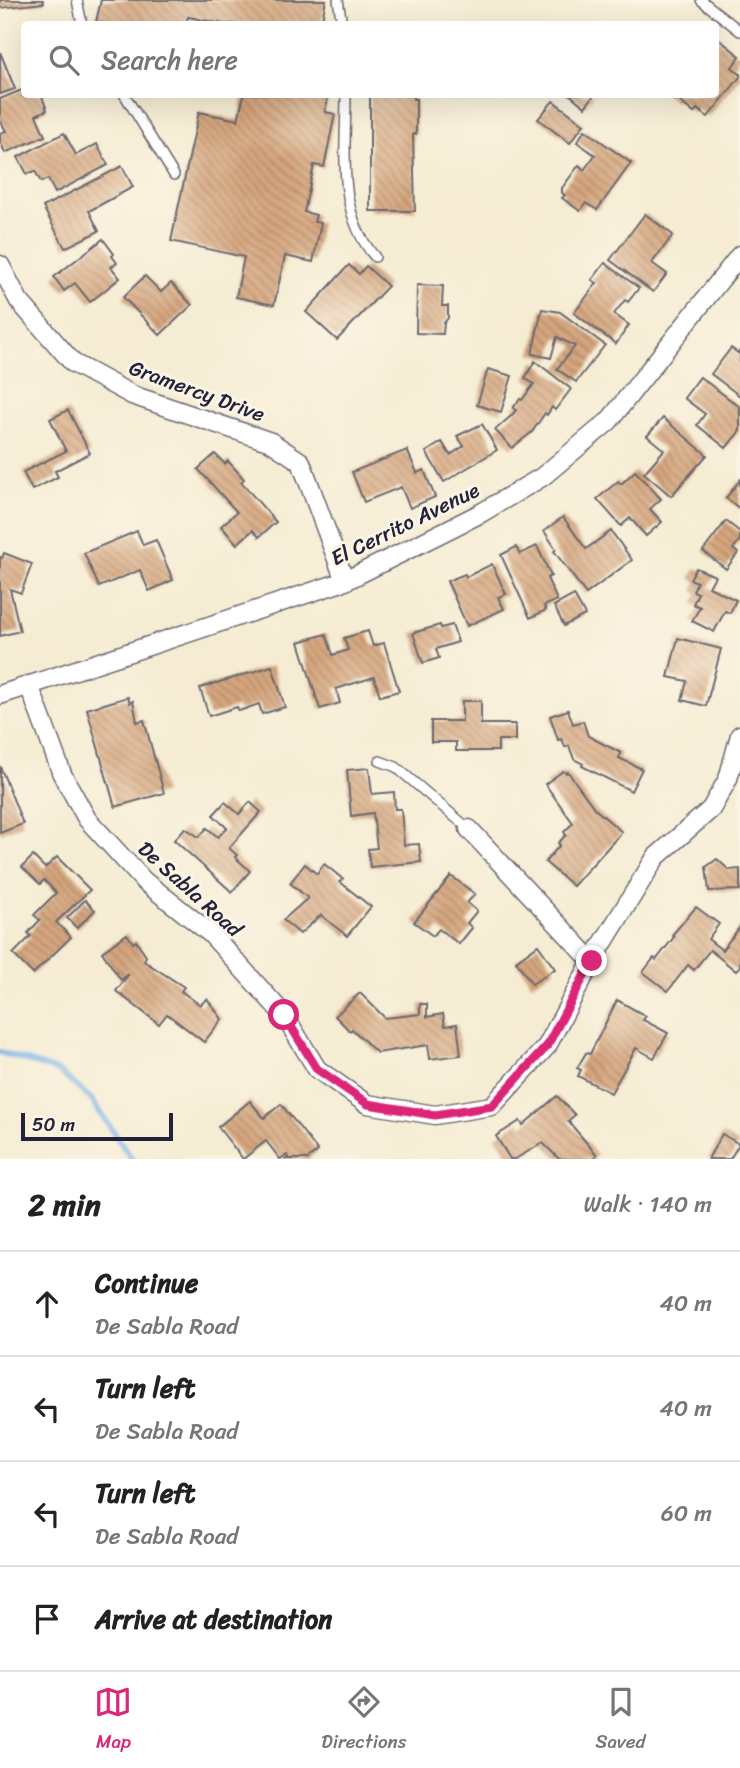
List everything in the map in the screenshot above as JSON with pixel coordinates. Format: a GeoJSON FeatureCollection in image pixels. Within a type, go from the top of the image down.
{"type":"FeatureCollection","features":[{"type":"Feature","properties":{"kind":"street","name":"El Cerrito Avenue"},"geometry":{"type":"LineString","coordinates":[[0,695],[345,581],[481,513],[542,477],[609,421],[740,255]]}},
{"type":"Feature","properties":{"kind":"street","name":"Gramercy Drive"},"geometry":{"type":"LineString","coordinates":[[0,265],[19,301],[73,363],[132,395],[271,442],[301,462],[345,581]]}},
{"type":"Feature","properties":{"kind":"street","name":"De Sabla Road"},"geometry":{"type":"LineString","coordinates":[[29,685],[62,774],[87,819],[144,881],[211,934],[284,1015],[317,1069],[368,1104],[435,1115],[492,1106],[547,1046],[592,961],[656,857],[711,809],[728,779],[740,735]]}},
{"type":"Feature","properties":{"kind":"street"},"geometry":{"type":"LineString","coordinates":[[469,829],[592,961]]}},
{"type":"Feature","properties":{"kind":"lane"},"geometry":{"type":"LineString","coordinates":[[77,0],[81,21]]}},
{"type":"Feature","properties":{"kind":"lane"},"geometry":{"type":"LineString","coordinates":[[338,0],[342,21]]}},
{"type":"Feature","properties":{"kind":"lane"},"geometry":{"type":"LineString","coordinates":[[701,0],[740,31]]}},
{"type":"Feature","properties":{"kind":"lane"},"geometry":{"type":"LineString","coordinates":[[126,98],[174,175]]}},
{"type":"Feature","properties":{"kind":"lane"},"geometry":{"type":"LineString","coordinates":[[346,98],[346,188],[353,219],[366,246],[375,257]]}},
{"type":"Feature","properties":{"kind":"lane"},"geometry":{"type":"LineString","coordinates":[[380,761],[396,767],[469,829]]}},
{"type":"Feature","properties":{"kind":"building"},"geometry":{"type":"Polygon","coordinates":[[[0,0],[43,0],[44,3],[0,8],[0,0]]]}},
{"type":"Feature","properties":{"kind":"building"},"geometry":{"type":"Polygon","coordinates":[[[101,0],[326,0],[322,21],[208,21],[188,17],[187,21],[96,21],[101,0]]]}},
{"type":"Feature","properties":{"kind":"building"},"geometry":{"type":"Polygon","coordinates":[[[719,39],[740,56],[732,67],[740,77],[708,117],[697,109],[694,113],[677,99],[675,101],[671,98],[719,98],[719,39]]]}},
{"type":"Feature","properties":{"kind":"building"},"geometry":{"type":"Polygon","coordinates":[[[0,52],[15,89],[0,94],[0,52]]]}},
{"type":"Feature","properties":{"kind":"building"},"geometry":{"type":"Polygon","coordinates":[[[21,90],[21,98],[42,98],[47,110],[36,115],[45,136],[5,153],[0,141],[0,133],[6,131],[0,120],[0,99],[21,90]]]}},
{"type":"Feature","properties":{"kind":"building"},"geometry":{"type":"Polygon","coordinates":[[[243,98],[328,98],[325,112],[335,114],[324,167],[314,165],[304,212],[316,215],[314,222],[321,223],[313,262],[285,256],[274,305],[236,297],[244,257],[171,241],[199,112],[238,120],[243,98]]]}},
{"type":"Feature","properties":{"kind":"building"},"geometry":{"type":"Polygon","coordinates":[[[370,98],[416,99],[416,134],[413,134],[415,211],[370,211],[370,98]]]}},
{"type":"Feature","properties":{"kind":"building"},"geometry":{"type":"Polygon","coordinates":[[[574,98],[592,98],[585,107],[574,98]]]}},
{"type":"Feature","properties":{"kind":"building"},"geometry":{"type":"Polygon","coordinates":[[[553,101],[584,124],[570,143],[538,119],[553,101]]]}},
{"type":"Feature","properties":{"kind":"building"},"geometry":{"type":"Polygon","coordinates":[[[585,130],[631,163],[597,210],[586,203],[580,211],[562,198],[565,195],[562,188],[579,165],[584,170],[595,155],[577,142],[585,130]]]}},
{"type":"Feature","properties":{"kind":"building"},"geometry":{"type":"Polygon","coordinates":[[[64,133],[76,155],[97,144],[108,165],[55,193],[48,179],[41,182],[35,171],[27,174],[18,157],[64,133]]]}},
{"type":"Feature","properties":{"kind":"building"},"geometry":{"type":"Polygon","coordinates":[[[122,166],[133,187],[89,211],[99,231],[65,248],[43,207],[122,166]]]}},
{"type":"Feature","properties":{"kind":"building"},"geometry":{"type":"Polygon","coordinates":[[[645,214],[673,235],[652,263],[667,274],[653,292],[610,260],[645,214]]]}},
{"type":"Feature","properties":{"kind":"building"},"geometry":{"type":"Polygon","coordinates":[[[103,239],[114,254],[112,256],[117,263],[111,267],[120,278],[90,302],[75,283],[64,291],[54,277],[103,239]]]}},
{"type":"Feature","properties":{"kind":"building"},"geometry":{"type":"Polygon","coordinates":[[[605,263],[639,288],[614,314],[629,325],[616,344],[574,313],[597,283],[592,280],[605,263]]]}},
{"type":"Feature","properties":{"kind":"building"},"geometry":{"type":"Polygon","coordinates":[[[349,265],[359,274],[366,266],[388,286],[337,340],[306,312],[349,265]]]}},
{"type":"Feature","properties":{"kind":"building"},"geometry":{"type":"Polygon","coordinates":[[[145,276],[161,292],[171,283],[192,305],[160,335],[123,297],[145,276]]]}},
{"type":"Feature","properties":{"kind":"building"},"geometry":{"type":"Polygon","coordinates":[[[417,285],[443,286],[442,306],[448,306],[448,318],[444,323],[443,334],[416,333],[417,285]]]}},
{"type":"Feature","properties":{"kind":"building"},"geometry":{"type":"Polygon","coordinates":[[[542,309],[560,312],[605,345],[576,382],[557,369],[575,346],[557,337],[551,358],[532,354],[542,309]]]}},
{"type":"Feature","properties":{"kind":"building"},"geometry":{"type":"Polygon","coordinates":[[[731,348],[738,353],[740,350],[740,396],[711,374],[731,348]]]}},
{"type":"Feature","properties":{"kind":"building"},"geometry":{"type":"Polygon","coordinates":[[[535,361],[571,389],[555,410],[552,407],[547,415],[545,413],[532,432],[512,448],[495,430],[511,416],[516,410],[513,408],[534,384],[525,378],[535,361]]]}},
{"type":"Feature","properties":{"kind":"building"},"geometry":{"type":"Polygon","coordinates":[[[488,369],[512,376],[501,412],[477,405],[488,369]]]}},
{"type":"Feature","properties":{"kind":"building"},"geometry":{"type":"Polygon","coordinates":[[[700,377],[740,407],[740,431],[726,448],[697,425],[705,414],[684,398],[700,377]]]}},
{"type":"Feature","properties":{"kind":"building"},"geometry":{"type":"Polygon","coordinates":[[[68,410],[90,453],[55,471],[58,477],[32,490],[23,472],[66,451],[50,419],[68,410]]]}},
{"type":"Feature","properties":{"kind":"building"},"geometry":{"type":"Polygon","coordinates":[[[663,418],[707,455],[671,496],[644,473],[664,450],[647,436],[663,418]]]}},
{"type":"Feature","properties":{"kind":"building"},"geometry":{"type":"Polygon","coordinates":[[[482,424],[497,450],[444,482],[426,452],[442,442],[450,455],[464,446],[457,436],[482,424]]]}},
{"type":"Feature","properties":{"kind":"building"},"geometry":{"type":"Polygon","coordinates":[[[407,450],[417,473],[424,470],[435,497],[410,508],[401,487],[364,502],[352,472],[407,450]]]}},
{"type":"Feature","properties":{"kind":"building"},"geometry":{"type":"Polygon","coordinates":[[[215,454],[225,464],[228,461],[244,479],[241,482],[276,522],[259,537],[253,530],[237,544],[221,526],[237,512],[198,469],[215,454]]]}},
{"type":"Feature","properties":{"kind":"building"},"geometry":{"type":"Polygon","coordinates":[[[635,471],[661,499],[650,509],[662,522],[646,536],[630,518],[621,526],[597,499],[618,481],[621,484],[635,471]]]}},
{"type":"Feature","properties":{"kind":"building"},"geometry":{"type":"Polygon","coordinates":[[[740,480],[740,509],[726,498],[740,480]]]}},
{"type":"Feature","properties":{"kind":"building"},"geometry":{"type":"Polygon","coordinates":[[[563,517],[586,549],[611,531],[632,560],[586,594],[554,551],[556,549],[544,531],[563,517]]]}},
{"type":"Feature","properties":{"kind":"building"},"geometry":{"type":"Polygon","coordinates":[[[726,521],[740,532],[740,540],[733,549],[738,553],[726,569],[703,551],[726,521]]]}},
{"type":"Feature","properties":{"kind":"building"},"geometry":{"type":"Polygon","coordinates":[[[137,531],[143,545],[156,540],[173,580],[149,591],[140,570],[99,587],[84,553],[137,531]]]}},
{"type":"Feature","properties":{"kind":"building"},"geometry":{"type":"Polygon","coordinates":[[[537,546],[551,576],[547,578],[557,600],[544,606],[546,610],[530,618],[501,555],[516,547],[520,554],[537,546]]]}},
{"type":"Feature","properties":{"kind":"building"},"geometry":{"type":"Polygon","coordinates":[[[4,553],[32,564],[21,593],[10,589],[20,631],[0,636],[0,557],[2,558],[4,553]]]}},
{"type":"Feature","properties":{"kind":"building"},"geometry":{"type":"Polygon","coordinates":[[[492,564],[506,594],[498,597],[504,609],[467,626],[447,581],[465,574],[466,577],[492,564]]]}},
{"type":"Feature","properties":{"kind":"building"},"geometry":{"type":"Polygon","coordinates":[[[696,568],[715,576],[709,587],[736,600],[730,613],[725,611],[714,632],[692,621],[700,607],[693,604],[698,593],[693,591],[697,582],[690,579],[696,568]]]}},
{"type":"Feature","properties":{"kind":"building"},"geometry":{"type":"Polygon","coordinates":[[[574,595],[585,615],[564,626],[554,606],[574,595]]]}},
{"type":"Feature","properties":{"kind":"building"},"geometry":{"type":"Polygon","coordinates":[[[440,625],[441,628],[452,625],[458,642],[436,649],[439,658],[423,663],[413,633],[440,625]]]}},
{"type":"Feature","properties":{"kind":"building"},"geometry":{"type":"Polygon","coordinates":[[[368,631],[373,646],[384,643],[399,691],[380,696],[374,677],[336,689],[340,703],[320,709],[299,642],[326,634],[333,655],[348,650],[344,638],[368,631]]]}},
{"type":"Feature","properties":{"kind":"building"},"geometry":{"type":"Polygon","coordinates":[[[678,638],[721,649],[706,706],[682,700],[687,681],[668,677],[678,638]]]}},
{"type":"Feature","properties":{"kind":"building"},"geometry":{"type":"Polygon","coordinates":[[[272,666],[285,707],[262,714],[259,704],[239,711],[237,707],[209,716],[200,688],[272,666]]]}},
{"type":"Feature","properties":{"kind":"building"},"geometry":{"type":"Polygon","coordinates":[[[128,697],[130,703],[133,701],[137,722],[144,720],[164,793],[115,807],[87,709],[128,697]]]}},
{"type":"Feature","properties":{"kind":"building"},"geometry":{"type":"Polygon","coordinates":[[[462,701],[481,701],[481,724],[515,724],[515,740],[498,740],[498,751],[456,751],[456,742],[431,742],[431,721],[462,721],[462,701]]]}},
{"type":"Feature","properties":{"kind":"building"},"geometry":{"type":"Polygon","coordinates":[[[568,710],[573,724],[583,721],[588,736],[621,753],[619,758],[642,769],[631,791],[582,766],[583,764],[574,759],[569,746],[565,747],[562,739],[558,740],[550,716],[568,710]]]}},
{"type":"Feature","properties":{"kind":"building"},"geometry":{"type":"Polygon","coordinates":[[[0,766],[23,824],[0,833],[0,766]]]}},
{"type":"Feature","properties":{"kind":"building"},"geometry":{"type":"Polygon","coordinates":[[[369,768],[372,794],[394,792],[395,809],[401,809],[404,845],[419,844],[421,862],[370,867],[368,849],[377,848],[373,813],[351,816],[347,770],[369,768]]]}},
{"type":"Feature","properties":{"kind":"building"},"geometry":{"type":"Polygon","coordinates":[[[563,771],[568,772],[595,809],[622,832],[573,886],[545,862],[560,845],[558,843],[566,835],[564,832],[573,823],[545,784],[563,771]]]}},
{"type":"Feature","properties":{"kind":"building"},"geometry":{"type":"Polygon","coordinates":[[[225,802],[239,814],[250,802],[261,812],[229,848],[250,871],[232,892],[174,840],[185,828],[199,837],[207,828],[218,837],[227,828],[213,815],[225,802]]]}},
{"type":"Feature","properties":{"kind":"building"},"geometry":{"type":"Polygon","coordinates":[[[33,856],[45,868],[57,857],[90,890],[56,922],[71,937],[33,974],[13,954],[31,936],[28,933],[40,920],[34,915],[56,893],[44,880],[40,884],[22,867],[33,856]]]}},
{"type":"Feature","properties":{"kind":"building"},"geometry":{"type":"Polygon","coordinates":[[[717,859],[729,870],[740,869],[740,890],[709,891],[706,867],[717,859]]]}},
{"type":"Feature","properties":{"kind":"building"},"geometry":{"type":"Polygon","coordinates":[[[305,864],[317,874],[324,864],[343,879],[340,882],[371,907],[347,936],[321,915],[300,934],[283,920],[308,898],[290,883],[305,864]]]}},
{"type":"Feature","properties":{"kind":"building"},"geometry":{"type":"Polygon","coordinates":[[[451,876],[475,894],[467,903],[477,911],[467,923],[472,928],[459,944],[439,929],[433,936],[414,922],[451,876]]]}},
{"type":"Feature","properties":{"kind":"building"},"geometry":{"type":"Polygon","coordinates":[[[85,900],[95,910],[77,928],[67,918],[85,900]]]}},
{"type":"Feature","properties":{"kind":"building"},"geometry":{"type":"Polygon","coordinates":[[[696,907],[719,924],[708,939],[722,950],[740,927],[740,966],[736,971],[710,950],[694,970],[688,965],[668,991],[643,972],[654,958],[656,960],[674,937],[672,935],[696,907]]]}},
{"type":"Feature","properties":{"kind":"building"},"geometry":{"type":"Polygon","coordinates":[[[127,934],[133,943],[136,941],[146,956],[144,961],[184,987],[181,991],[200,1005],[207,999],[222,1019],[204,1042],[167,1014],[159,1024],[116,991],[129,974],[121,980],[102,952],[127,934]]]}},
{"type":"Feature","properties":{"kind":"building"},"geometry":{"type":"Polygon","coordinates":[[[538,945],[555,969],[532,984],[516,961],[538,945]]]}},
{"type":"Feature","properties":{"kind":"building"},"geometry":{"type":"Polygon","coordinates":[[[360,993],[385,1018],[420,1014],[420,1004],[427,1004],[427,1017],[443,1014],[445,1026],[457,1024],[461,1055],[430,1059],[428,1045],[377,1053],[335,1016],[360,993]]]}},
{"type":"Feature","properties":{"kind":"building"},"geometry":{"type":"Polygon","coordinates":[[[617,1000],[646,1016],[643,1020],[668,1033],[654,1058],[636,1048],[611,1093],[578,1076],[581,1070],[577,1068],[586,1053],[590,1054],[617,1000]]]}},
{"type":"Feature","properties":{"kind":"building"},"geometry":{"type":"Polygon","coordinates":[[[557,1096],[575,1115],[568,1121],[597,1155],[593,1159],[559,1159],[543,1143],[515,1159],[510,1159],[496,1136],[520,1121],[523,1125],[557,1096]]]}},
{"type":"Feature","properties":{"kind":"building"},"geometry":{"type":"Polygon","coordinates":[[[250,1101],[264,1118],[281,1104],[318,1151],[308,1159],[286,1159],[287,1155],[280,1159],[266,1141],[243,1159],[218,1127],[250,1101]]]}},
{"type":"Feature","properties":{"kind":"building"},"geometry":{"type":"Polygon","coordinates":[[[722,1134],[739,1144],[730,1159],[708,1159],[722,1134]]]}},
{"type":"Feature","properties":{"kind":"waterway"},"geometry":{"type":"LineString","coordinates":[[0,1052],[58,1071],[91,1099],[132,1159]]}},
{"type":"Feature","properties":{"kind":"route"},"geometry":{"type":"LineString","coordinates":[[284,1015],[317,1069],[368,1104],[435,1115],[492,1106],[547,1046],[592,961]]}}]}
